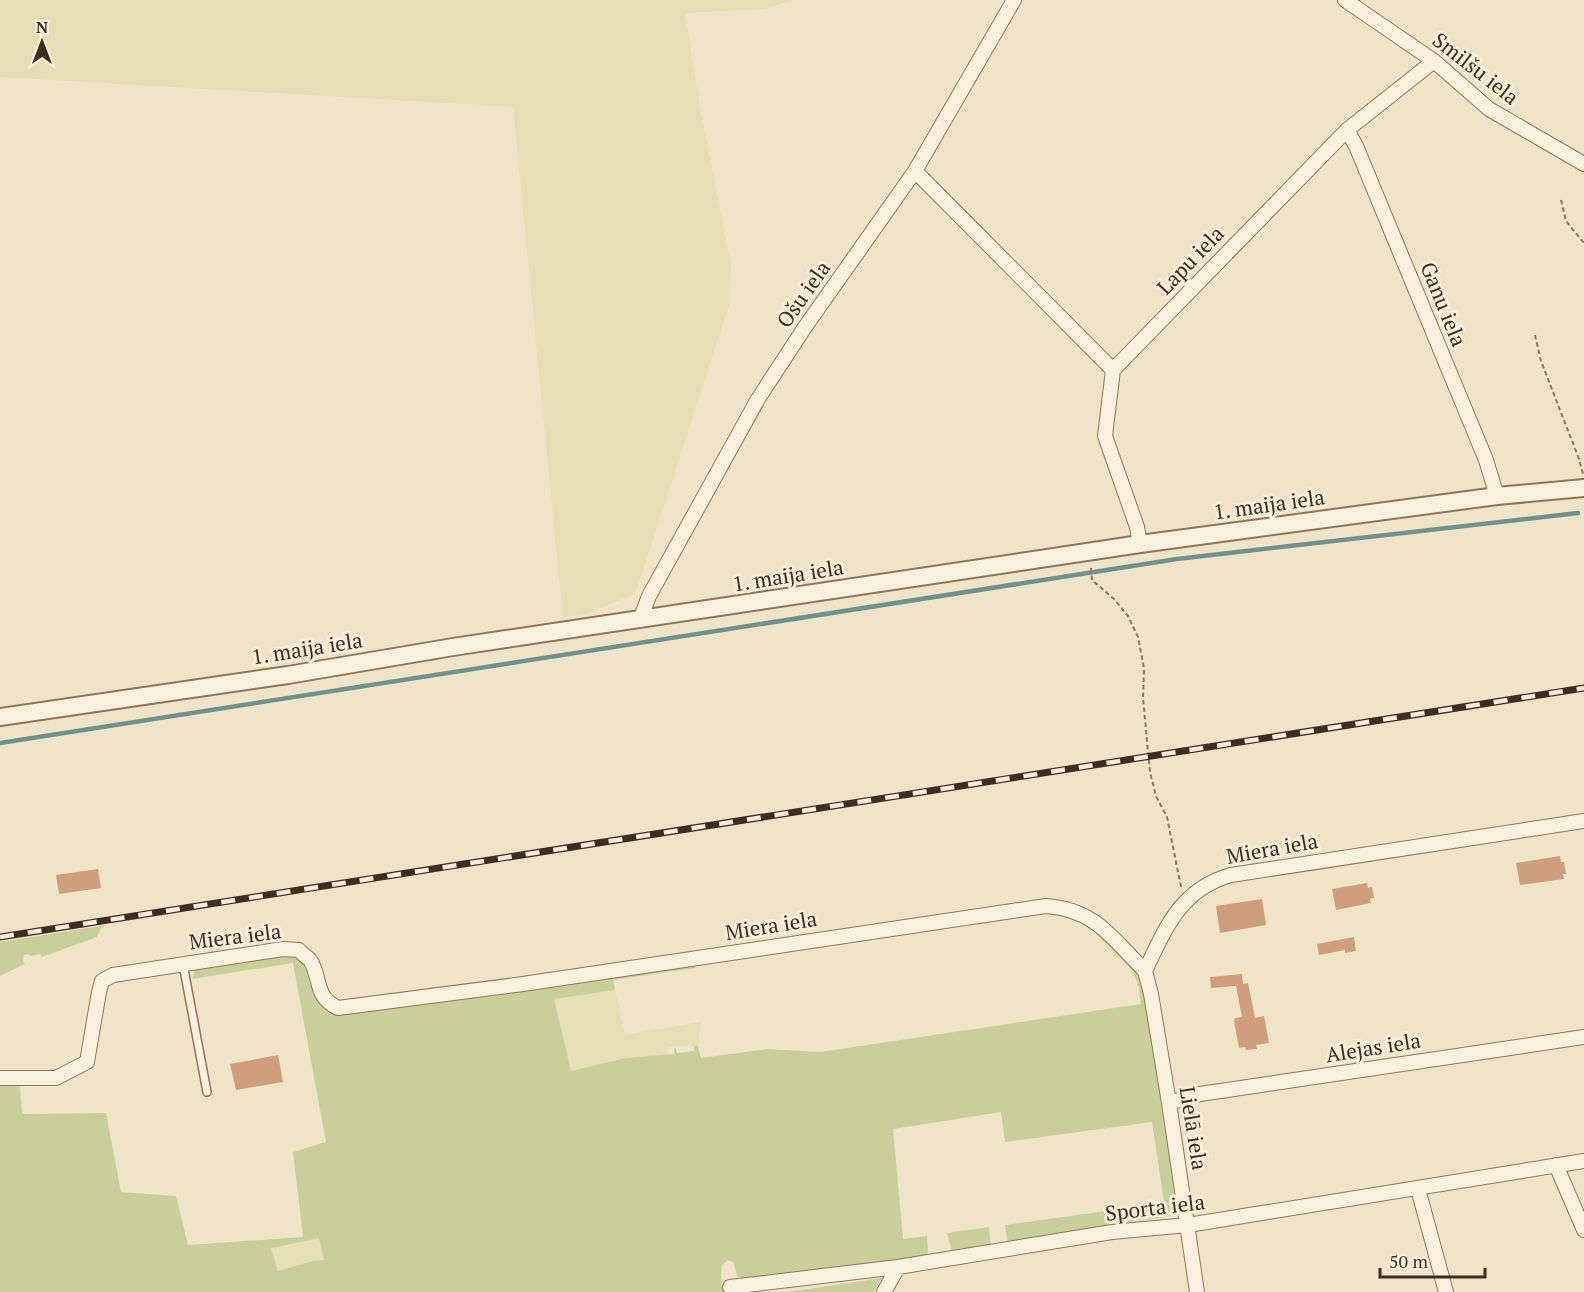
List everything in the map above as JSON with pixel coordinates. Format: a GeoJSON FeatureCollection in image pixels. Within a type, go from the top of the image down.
{"type":"FeatureCollection","features":[{"type":"Feature","properties":{"kind":"street","name":"Ošu iela"},"geometry":{"type":"LineString","coordinates":[[640,620],[650,596],[759,399],[805,327],[915,171],[1014,0]]}},
{"type":"Feature","properties":{"kind":"street","name":"Smilšu iela"},"geometry":{"type":"LineString","coordinates":[[1345,0],[1434,61],[1489,109],[1584,164]]}},
{"type":"Feature","properties":{"kind":"street","name":"Lapu iela"},"geometry":{"type":"LineString","coordinates":[[1113,369],[1347,130],[1434,61]]}},
{"type":"Feature","properties":{"kind":"street","name":"Ganu iela"},"geometry":{"type":"LineString","coordinates":[[1347,130],[1356,146],[1486,460],[1497,496]]}},
{"type":"Feature","properties":{"kind":"street"},"geometry":{"type":"LineString","coordinates":[[915,171],[1113,369],[1105,436],[1137,527],[1140,544]]}},
{"type":"Feature","properties":{"kind":"street","name":"1. maija iela"},"geometry":{"type":"LineString","coordinates":[[0,717],[1140,544],[1497,496],[1583,481]]}},
{"type":"Feature","properties":{"kind":"street","name":"Miera iela"},"geometry":{"type":"LineString","coordinates":[[0,1078],[56,1078],[87,1062],[102,981],[113,975],[284,950],[299,950],[310,961],[320,992],[328,1004],[338,1008],[535,982],[1046,906],[1062,907],[1087,916],[1145,971],[1162,935],[1179,908],[1203,886],[1216,880],[1231,875],[1584,821]]}},
{"type":"Feature","properties":{"kind":"street","name":"Lielā iela"},"geometry":{"type":"LineString","coordinates":[[1145,971],[1169,1102],[1197,1292]]}},
{"type":"Feature","properties":{"kind":"street","name":"Alejas iela"},"geometry":{"type":"LineString","coordinates":[[1169,1102],[1200,1094],[1584,1037]]}},
{"type":"Feature","properties":{"kind":"street","name":"Sporta iela"},"geometry":{"type":"LineString","coordinates":[[730,1287],[898,1267],[1112,1232],[1188,1225],[1584,1161]]}},
{"type":"Feature","properties":{"kind":"street"},"geometry":{"type":"LineString","coordinates":[[1556,1165],[1584,1230]]}},
{"type":"Feature","properties":{"kind":"street"},"geometry":{"type":"LineString","coordinates":[[1418,1189],[1446,1292]]}},
{"type":"Feature","properties":{"kind":"street"},"geometry":{"type":"LineString","coordinates":[[884,1292],[898,1267]]}},
{"type":"Feature","properties":{"kind":"lane"},"geometry":{"type":"LineString","coordinates":[[183,964],[207,1092]]}},
{"type":"Feature","properties":{"kind":"path"},"geometry":{"type":"LineString","coordinates":[[1561,200],[1566,221],[1584,243]]}},
{"type":"Feature","properties":{"kind":"path"},"geometry":{"type":"LineString","coordinates":[[1535,335],[1541,361],[1579,459],[1583,481]]}},
{"type":"Feature","properties":{"kind":"path"},"geometry":{"type":"LineString","coordinates":[[1090,565],[1092,580],[1114,598],[1131,621],[1138,637],[1144,668],[1143,698],[1150,772],[1156,796],[1167,817],[1176,856],[1181,891],[1179,908]]}},
{"type":"Feature","properties":{"kind":"shaded area"},"geometry":{"type":"Polygon","coordinates":[[[0,0],[793,0],[765,9],[685,13],[700,108],[731,266],[729,306],[635,594],[584,615],[563,618],[513,107],[0,77],[0,0]]]}},
{"type":"Feature","properties":{"kind":"shaded area"},"geometry":{"type":"Polygon","coordinates":[[[615,990],[625,1035],[701,1022],[698,1046],[668,1047],[668,1055],[626,1058],[571,1071],[554,999],[615,990]]]}},
{"type":"Feature","properties":{"kind":"shaded area"},"geometry":{"type":"Polygon","coordinates":[[[320,1237],[324,1261],[312,1261],[278,1271],[271,1247],[320,1237]]]}},
{"type":"Feature","properties":{"kind":"green space"},"geometry":{"type":"Polygon","coordinates":[[[1078,916],[1098,931],[1125,957],[1144,989],[1177,1198],[1176,1211],[1166,1217],[1119,1224],[1113,1219],[1112,1210],[1164,1202],[1152,1122],[1005,1142],[1001,1112],[893,1129],[903,1239],[927,1236],[928,1253],[921,1260],[745,1279],[737,1276],[734,1263],[728,1260],[722,1265],[721,1276],[727,1292],[0,1292],[0,1084],[20,1084],[22,1114],[106,1113],[121,1192],[176,1196],[188,1245],[303,1237],[293,1152],[326,1142],[293,963],[192,979],[195,970],[201,966],[280,954],[297,956],[308,971],[321,1003],[338,1013],[692,964],[696,968],[613,980],[615,990],[554,999],[571,1071],[626,1058],[674,1054],[674,1048],[677,1053],[694,1051],[694,1046],[698,1046],[701,1058],[768,1049],[820,1052],[1141,1004],[1139,987],[1133,971],[1095,933],[1080,923],[1078,916]],[[319,1238],[271,1248],[278,1271],[312,1261],[324,1260],[319,1238]]]}},
{"type":"Feature","properties":{"kind":"green space"},"geometry":{"type":"Polygon","coordinates":[[[107,925],[101,928],[97,937],[42,957],[40,954],[24,955],[25,964],[0,976],[0,942],[107,925]]]}},
{"type":"Feature","properties":{"kind":"green space"},"geometry":{"type":"Polygon","coordinates":[[[1106,1211],[1107,1225],[1102,1229],[1008,1245],[1005,1225],[1106,1211]]]}},
{"type":"Feature","properties":{"kind":"green space"},"geometry":{"type":"Polygon","coordinates":[[[989,1227],[991,1247],[952,1251],[947,1233],[989,1227]]]}},
{"type":"Feature","properties":{"kind":"green space"},"geometry":{"type":"Polygon","coordinates":[[[882,1278],[874,1292],[788,1292],[882,1278]]]}},
{"type":"Feature","properties":{"kind":"building"},"geometry":{"type":"Polygon","coordinates":[[[1560,856],[1561,862],[1564,862],[1566,874],[1563,874],[1564,879],[1520,885],[1516,863],[1560,856]]]}},
{"type":"Feature","properties":{"kind":"building"},"geometry":{"type":"Polygon","coordinates":[[[98,869],[101,888],[59,894],[56,875],[98,869]]]}},
{"type":"Feature","properties":{"kind":"building"},"geometry":{"type":"Polygon","coordinates":[[[1367,883],[1368,888],[1372,887],[1374,898],[1370,899],[1371,903],[1336,910],[1332,889],[1367,883]]]}},
{"type":"Feature","properties":{"kind":"building"},"geometry":{"type":"Polygon","coordinates":[[[1262,899],[1266,925],[1220,933],[1216,906],[1262,899]]]}},
{"type":"Feature","properties":{"kind":"building"},"geometry":{"type":"Polygon","coordinates":[[[1354,937],[1356,951],[1345,953],[1345,950],[1319,955],[1317,944],[1354,937]]]}},
{"type":"Feature","properties":{"kind":"building"},"geometry":{"type":"Polygon","coordinates":[[[1242,974],[1243,984],[1248,983],[1255,1018],[1264,1016],[1269,1043],[1256,1045],[1257,1049],[1239,1048],[1234,1021],[1235,1018],[1242,1017],[1236,986],[1211,988],[1210,977],[1242,974]]]}},
{"type":"Feature","properties":{"kind":"building"},"geometry":{"type":"Polygon","coordinates":[[[278,1055],[283,1082],[236,1090],[230,1064],[278,1055]]]}},
{"type":"Feature","properties":{"kind":"waterway"},"geometry":{"type":"LineString","coordinates":[[0,743],[1177,559],[1578,513]]}},
{"type":"Feature","properties":{"kind":"railway"},"geometry":{"type":"LineString","coordinates":[[0,937],[1584,688]]}}]}
